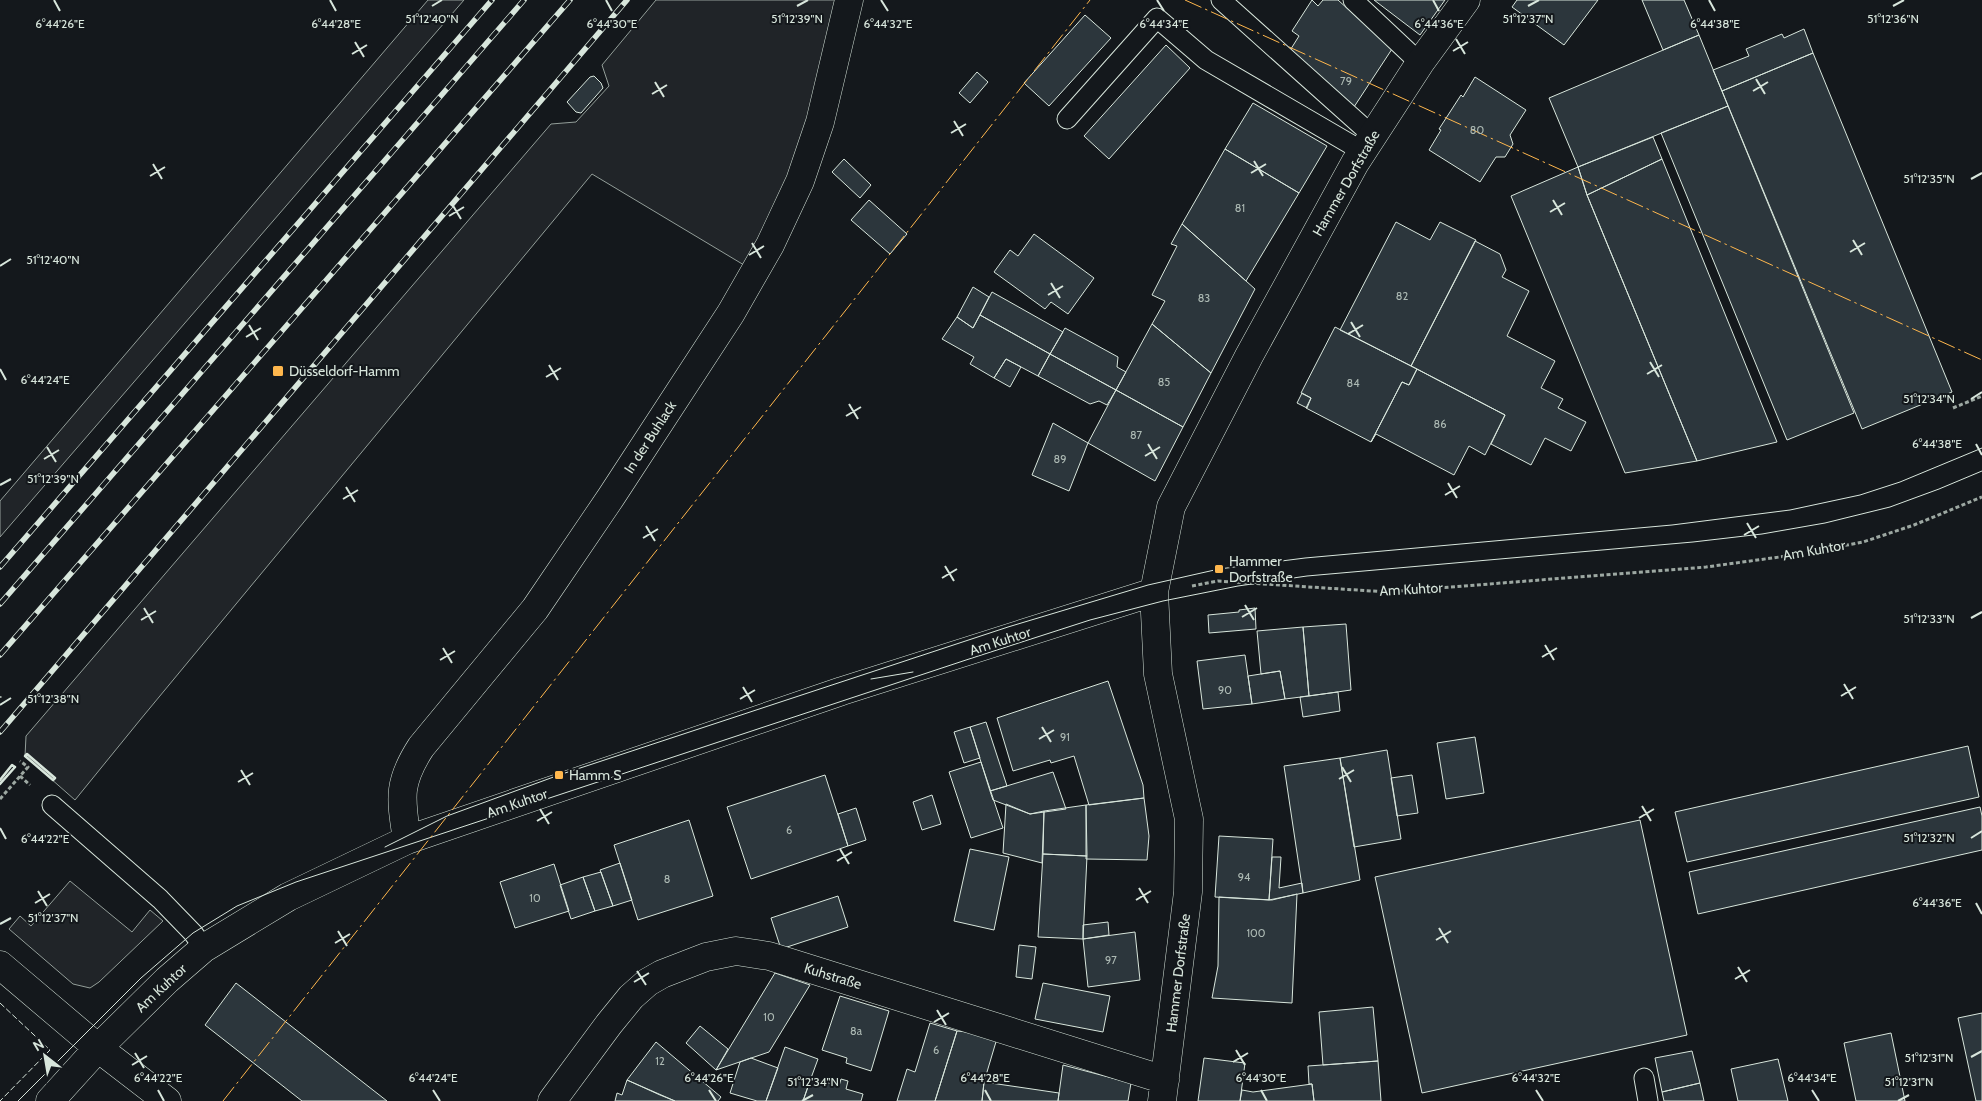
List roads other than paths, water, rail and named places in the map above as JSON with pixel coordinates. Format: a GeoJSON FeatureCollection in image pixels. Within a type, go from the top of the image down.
{"type":"FeatureCollection","features":[{"type":"Feature","properties":{"kind":"street","name":"In der Buhlack"},"geometry":{"type":"LineString","coordinates":[[407,840],[401,799],[403,781],[413,759],[534,609],[611,497],[731,314],[770,245],[800,181],[820,122],[849,0]]}},
{"type":"Feature","properties":{"kind":"street","name":"Hammer Dorfstraße"},"geometry":{"type":"LineString","coordinates":[[1163,1091],[1188,892],[1188,819],[1158,674],[1154,592],[1171,507],[1249,356],[1368,144],[1420,62],[1466,0]]}},
{"type":"Feature","properties":{"kind":"street","name":"Am Kuhtor"},"geometry":{"type":"LineString","coordinates":[[50,1101],[98,1048],[167,980],[204,948],[288,897],[407,840],[842,691],[1154,592]]}},
{"type":"Feature","properties":{"kind":"street","name":"Kuhstraße"},"geometry":{"type":"LineString","coordinates":[[552,1101],[609,1024],[631,997],[648,982],[662,974],[699,959],[736,951],[769,956],[1163,1091]]}},
{"type":"Feature","properties":{"kind":"street"},"geometry":{"type":"LineString","coordinates":[[0,965],[98,1048],[167,1101]]}},
{"type":"Feature","properties":{"kind":"lane"},"geometry":{"type":"LineString","coordinates":[[1221,0],[1368,144]]}},
{"type":"Feature","properties":{"kind":"lane"},"geometry":{"type":"LineString","coordinates":[[1353,0],[1420,62]]}},
{"type":"Feature","properties":{"kind":"lane"},"geometry":{"type":"LineString","coordinates":[[1067,119],[1157,18],[1206,60],[1368,144]]}},
{"type":"Feature","properties":{"kind":"lane"},"geometry":{"type":"LineString","coordinates":[[52,805],[160,899],[193,933],[204,948]]}},
{"type":"Feature","properties":{"kind":"lane"},"geometry":{"type":"LineString","coordinates":[[1644,1078],[1648,1101]]}},
{"type":"Feature","properties":{"kind":"tram line"},"geometry":{"type":"LineString","coordinates":[[385,847],[447,816],[559,775],[1008,627],[1148,585],[1219,569],[1305,558],[1672,525],[1790,510],[1860,495],[1900,482],[1982,448]]}},
{"type":"Feature","properties":{"kind":"tram line"},"geometry":{"type":"LineString","coordinates":[[18,1101],[141,978],[193,933],[237,906],[296,882],[1090,620],[1163,601],[1238,586],[1307,576],[1693,542],[1762,534],[1825,523],[1890,507],[1982,471]]}},
{"type":"Feature","properties":{"kind":"tram line"},"geometry":{"type":"LineString","coordinates":[[871,679],[913,672]]}},
{"type":"Feature","properties":{"kind":"railway"},"geometry":{"type":"LineString","coordinates":[[0,567],[492,0]]}},
{"type":"Feature","properties":{"kind":"railway"},"geometry":{"type":"LineString","coordinates":[[0,604],[524,0]]}},
{"type":"Feature","properties":{"kind":"railway"},"geometry":{"type":"LineString","coordinates":[[0,655],[570,0]]}},
{"type":"Feature","properties":{"kind":"railway"},"geometry":{"type":"LineString","coordinates":[[0,732],[627,0]]}},
{"type":"Feature","properties":{"kind":"place","name":"Düsseldorf-Hamm"},"geometry":{"type":"Point","coordinates":[278,371]}},
{"type":"Feature","properties":{"kind":"place","name":"Hammer Dorfstraße"},"geometry":{"type":"Point","coordinates":[1219,569]}},
{"type":"Feature","properties":{"kind":"place","name":"Hamm S"},"geometry":{"type":"Point","coordinates":[559,775]}}]}
